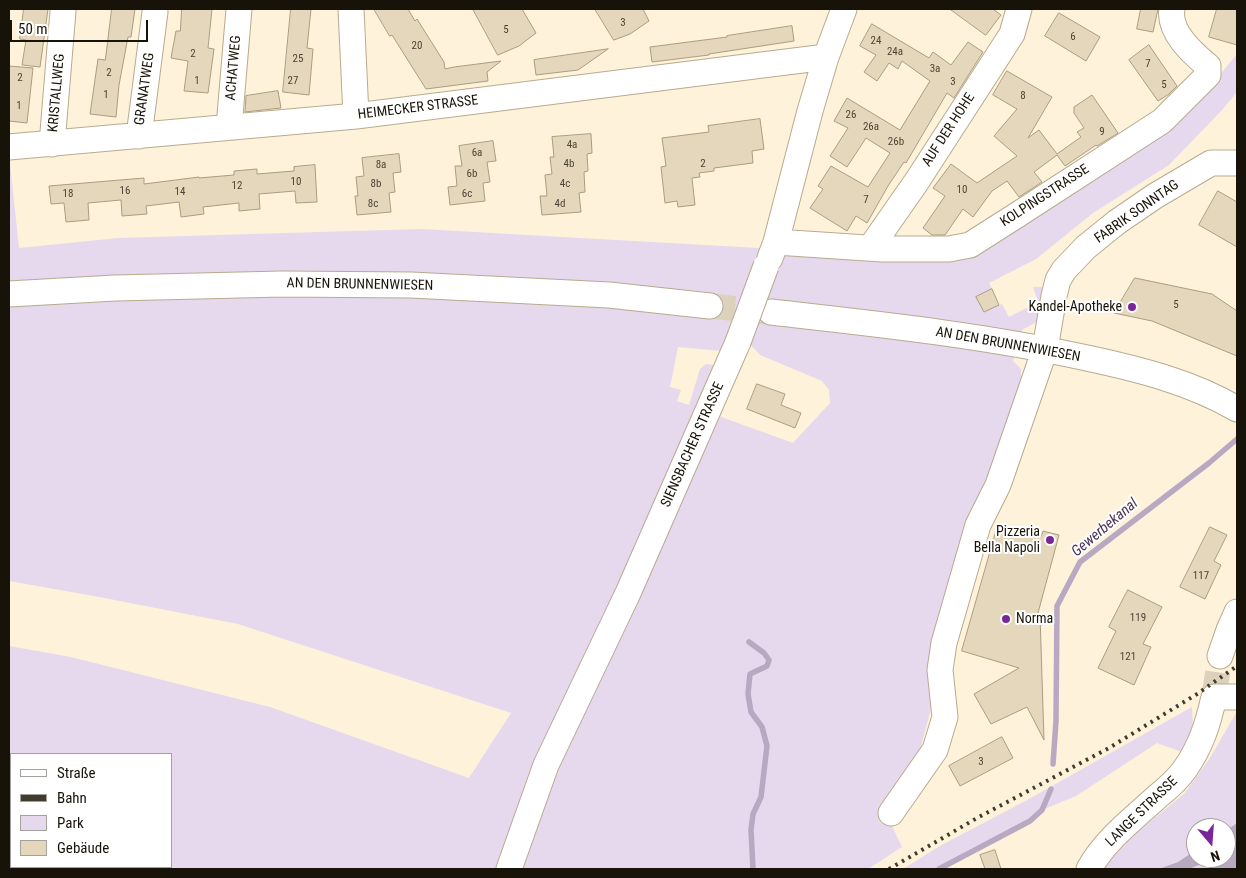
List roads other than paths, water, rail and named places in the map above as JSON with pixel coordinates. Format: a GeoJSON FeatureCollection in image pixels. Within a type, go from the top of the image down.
{"type":"FeatureCollection","features":[{"type":"Feature","properties":{"kind":"street","name":"ACHATWEG"},"geometry":{"type":"LineString","coordinates":[[229,127],[239,9]]}},
{"type":"Feature","properties":{"kind":"street"},"geometry":{"type":"LineString","coordinates":[[351,9],[356,116]]}},
{"type":"Feature","properties":{"kind":"street","name":"SIENSBACHER STRASSE"},"geometry":{"type":"LineString","coordinates":[[509,869],[546,766],[628,593],[738,342],[776,242],[810,111],[826,57],[844,9]]}},
{"type":"Feature","properties":{"kind":"street","name":"AUF DER HOHE"},"geometry":{"type":"LineString","coordinates":[[870,247],[917,180],[1012,34],[1019,9]]}},
{"type":"Feature","properties":{"kind":"street","name":"KOLPINGSTRASSE"},"geometry":{"type":"LineString","coordinates":[[776,242],[882,248],[949,249],[970,245],[1162,121],[1208,75],[1208,66],[1194,55],[1178,36],[1171,15],[1172,9]]}},
{"type":"Feature","properties":{"kind":"street","name":"KRISTALLWEG"},"geometry":{"type":"LineString","coordinates":[[52,144],[63,11]]}},
{"type":"Feature","properties":{"kind":"street","name":"GRANATWEG"},"geometry":{"type":"LineString","coordinates":[[139,136],[155,12]]}},
{"type":"Feature","properties":{"kind":"street","name":"HEIMECKER STRASSE"},"geometry":{"type":"LineString","coordinates":[[9,147],[356,116],[826,57]]}},
{"type":"Feature","properties":{"kind":"street","name":"FABRIK SONNTAG"},"geometry":{"type":"LineString","coordinates":[[891,813],[935,750],[945,717],[940,670],[944,643],[978,525],[998,485],[1045,349],[1058,280],[1064,270],[1086,247],[1117,222],[1211,163],[1237,163]]}},
{"type":"Feature","properties":{"kind":"street","name":"AN DEN BRUNNENWIESEN"},"geometry":{"type":"LineString","coordinates":[[9,294],[115,288],[282,284],[411,285],[609,295],[710,306]]}},
{"type":"Feature","properties":{"kind":"street","name":"AN DEN BRUNNENWIESEN"},"geometry":{"type":"LineString","coordinates":[[771,312],[897,326],[1045,349],[1170,379],[1221,400],[1237,409]]}},
{"type":"Feature","properties":{"kind":"street"},"geometry":{"type":"LineString","coordinates":[[1220,656],[1237,612]]}},
{"type":"Feature","properties":{"kind":"street","name":"LANGE STRASSE"},"geometry":{"type":"LineString","coordinates":[[1089,869],[1118,833],[1185,770],[1208,724],[1225,697]]}},
{"type":"Feature","properties":{"kind":"waterway","name":"Gewerbekanal"},"geometry":{"type":"LineString","coordinates":[[1053,764],[1056,721],[1057,606],[1080,562],[1209,463],[1237,439]]}},
{"type":"Feature","properties":{"kind":"waterway"},"geometry":{"type":"LineString","coordinates":[[749,642],[764,653],[769,660],[767,666],[750,674],[748,694],[751,712],[762,727],[767,746],[761,797],[753,814],[751,830],[753,869]]}},
{"type":"Feature","properties":{"kind":"waterway","name":"Gewerbekanal"},"geometry":{"type":"LineString","coordinates":[[939,869],[1030,821],[1042,810],[1051,789]]}},
{"type":"Feature","properties":{"kind":"tunnel"},"geometry":{"type":"LineString","coordinates":[[710,306],[770,312]]}},
{"type":"Feature","properties":{"kind":"tunnel"},"geometry":{"type":"LineString","coordinates":[[1214,697],[1220,656]]}},
{"type":"Feature","properties":{"kind":"railway"},"geometry":{"type":"LineString","coordinates":[[889,869],[977,818],[1109,748],[1197,694],[1237,666]]}},
{"type":"Feature","properties":{"kind":"place","name":"Kandel-Apotheke"},"geometry":{"type":"Point","coordinates":[1132,307]}},
{"type":"Feature","properties":{"kind":"place","name":"Pizzeria Bella Napoli"},"geometry":{"type":"Point","coordinates":[1050,540]}},
{"type":"Feature","properties":{"kind":"place","name":"Norma"},"geometry":{"type":"Point","coordinates":[1006,619]}}]}
